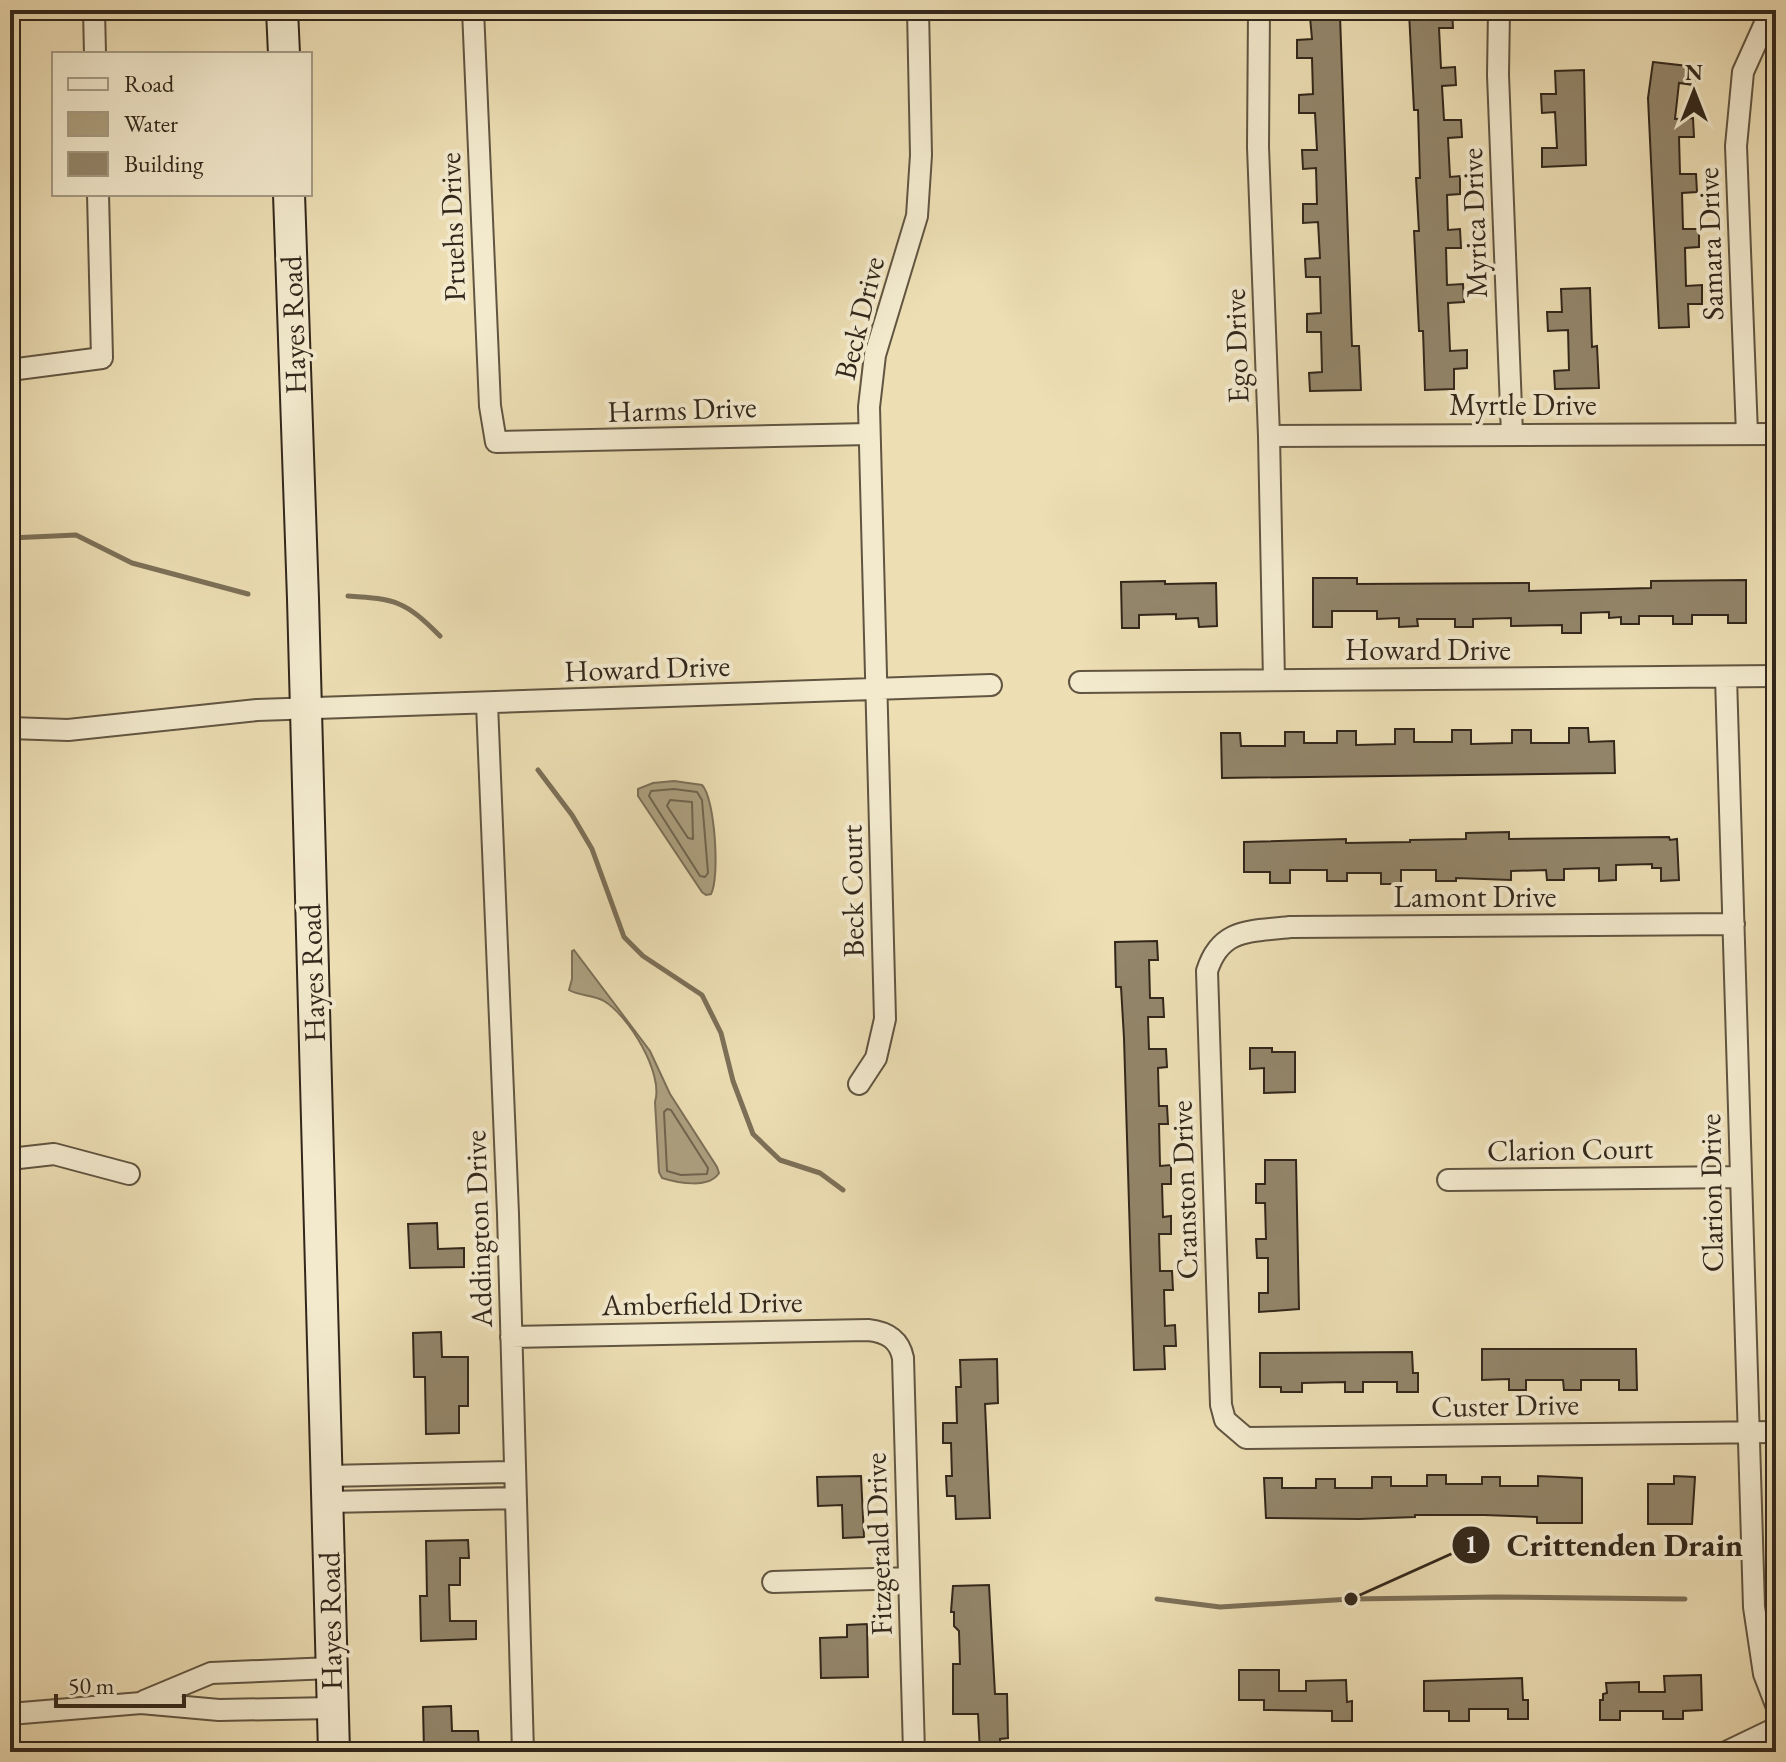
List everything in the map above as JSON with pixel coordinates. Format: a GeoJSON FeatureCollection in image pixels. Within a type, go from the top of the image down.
{"type":"FeatureCollection","features":[{"type":"Feature","properties":{"kind":"street"},"geometry":{"type":"LineString","coordinates":[[94,10],[95,52]]}},
{"type":"Feature","properties":{"kind":"street"},"geometry":{"type":"LineString","coordinates":[[282,10],[284,52]]}},
{"type":"Feature","properties":{"kind":"street","name":"Pruehs Drive"},"geometry":{"type":"LineString","coordinates":[[473,10],[490,406],[496,442]]}},
{"type":"Feature","properties":{"kind":"street","name":"Beck Drive"},"geometry":{"type":"LineString","coordinates":[[877,689],[869,407],[875,355],[917,216],[921,155],[918,10]]}},
{"type":"Feature","properties":{"kind":"street","name":"Ego Drive"},"geometry":{"type":"LineString","coordinates":[[1259,10],[1258,147],[1274,680]]}},
{"type":"Feature","properties":{"kind":"street","name":"Myrica Drive"},"geometry":{"type":"LineString","coordinates":[[1499,10],[1498,75],[1512,434]]}},
{"type":"Feature","properties":{"kind":"street","name":"Samara Drive"},"geometry":{"type":"LineString","coordinates":[[1747,434],[1736,146],[1743,72],[1771,10]]}},
{"type":"Feature","properties":{"kind":"street"},"geometry":{"type":"LineString","coordinates":[[10,370],[102,358],[98,196]]}},
{"type":"Feature","properties":{"kind":"street","name":"Hayes Road"},"geometry":{"type":"LineString","coordinates":[[289,196],[334,1752]]}},
{"type":"Feature","properties":{"kind":"street","name":"Harms Drive"},"geometry":{"type":"LineString","coordinates":[[496,442],[869,434]]}},
{"type":"Feature","properties":{"kind":"street","name":"Myrtle Drive"},"geometry":{"type":"LineString","coordinates":[[1269,436],[1776,434]]}},
{"type":"Feature","properties":{"kind":"street","name":"Howard Drive"},"geometry":{"type":"LineString","coordinates":[[1080,682],[1776,676]]}},
{"type":"Feature","properties":{"kind":"street","name":"Clarion Drive"},"geometry":{"type":"LineString","coordinates":[[1726,677],[1754,1607],[1764,1674],[1776,1705]]}},
{"type":"Feature","properties":{"kind":"street","name":"Howard Drive"},"geometry":{"type":"LineString","coordinates":[[10,728],[68,730],[257,710],[991,685]]}},
{"type":"Feature","properties":{"kind":"street","name":"Beck Court"},"geometry":{"type":"LineString","coordinates":[[859,1084],[876,1058],[885,1019],[877,689]]}},
{"type":"Feature","properties":{"kind":"street","name":"Addington Drive"},"geometry":{"type":"LineString","coordinates":[[487,704],[523,1752]]}},
{"type":"Feature","properties":{"kind":"street","name":"Lamont Drive"},"geometry":{"type":"LineString","coordinates":[[1219,945],[1232,935],[1290,927],[1734,924]]}},
{"type":"Feature","properties":{"kind":"street","name":"Cranston Drive"},"geometry":{"type":"LineString","coordinates":[[1219,945],[1207,971],[1221,1405],[1225,1420],[1236,1432]]}},
{"type":"Feature","properties":{"kind":"street"},"geometry":{"type":"LineString","coordinates":[[10,1159],[54,1154],[129,1174]]}},
{"type":"Feature","properties":{"kind":"street","name":"Clarion Court"},"geometry":{"type":"LineString","coordinates":[[1448,1180],[1741,1177]]}},
{"type":"Feature","properties":{"kind":"street","name":"Amberfield Drive"},"geometry":{"type":"LineString","coordinates":[[511,1337],[868,1330],[881,1331],[893,1337]]}},
{"type":"Feature","properties":{"kind":"street","name":"Fitzgerald Drive"},"geometry":{"type":"LineString","coordinates":[[893,1337],[901,1347],[903,1358],[914,1752]]}},
{"type":"Feature","properties":{"kind":"street","name":"Custer Drive"},"geometry":{"type":"LineString","coordinates":[[1236,1432],[1246,1438],[1776,1432]]}},
{"type":"Feature","properties":{"kind":"street"},"geometry":{"type":"LineString","coordinates":[[327,1489],[515,1472]]}},
{"type":"Feature","properties":{"kind":"street"},"geometry":{"type":"LineString","coordinates":[[327,1489],[516,1498]]}},
{"type":"Feature","properties":{"kind":"street"},"geometry":{"type":"LineString","coordinates":[[773,1582],[908,1578]]}},
{"type":"Feature","properties":{"kind":"street"},"geometry":{"type":"LineString","coordinates":[[141,1703],[211,1673],[331,1668]]}},
{"type":"Feature","properties":{"kind":"street"},"geometry":{"type":"LineString","coordinates":[[10,1714],[141,1703],[219,1710],[333,1708]]}},
{"type":"Feature","properties":{"kind":"street"},"geometry":{"type":"LineString","coordinates":[[1726,1752],[1776,1728]]}},
{"type":"Feature","properties":{"kind":"water"},"geometry":{"type":"Polygon","coordinates":[[[674,781],[702,785],[710,805],[716,856],[711,894],[702,892],[638,796],[638,789],[653,783],[674,781]]]}},
{"type":"Feature","properties":{"kind":"water"},"geometry":{"type":"Polygon","coordinates":[[[574,950],[650,1051],[670,1094],[717,1167],[719,1173],[714,1178],[693,1183],[662,1178],[659,1172],[656,1090],[649,1062],[633,1032],[614,1008],[600,999],[569,990],[574,950]]]}},
{"type":"Feature","properties":{"kind":"building"},"geometry":{"type":"Polygon","coordinates":[[[1452,10],[1453,28],[1439,28],[1441,68],[1455,67],[1456,85],[1442,86],[1444,120],[1461,120],[1462,137],[1448,138],[1450,177],[1460,176],[1460,194],[1447,195],[1448,230],[1460,229],[1461,248],[1446,248],[1447,285],[1463,284],[1464,302],[1448,303],[1450,351],[1467,350],[1467,368],[1454,369],[1454,389],[1425,390],[1414,231],[1419,231],[1416,178],[1420,178],[1418,110],[1414,110],[1409,12],[1452,10]]]}},
{"type":"Feature","properties":{"kind":"building"},"geometry":{"type":"Polygon","coordinates":[[[1340,16],[1352,346],[1359,346],[1361,390],[1310,391],[1309,373],[1322,372],[1321,332],[1307,332],[1307,314],[1321,313],[1320,277],[1306,277],[1305,259],[1320,258],[1318,222],[1303,223],[1303,204],[1317,204],[1316,168],[1303,169],[1302,150],[1317,150],[1315,113],[1299,113],[1299,95],[1313,94],[1312,58],[1297,58],[1297,40],[1312,39],[1310,17],[1340,16]]]}},
{"type":"Feature","properties":{"kind":"building"},"geometry":{"type":"Polygon","coordinates":[[[1653,62],[1696,67],[1694,85],[1679,83],[1675,119],[1693,118],[1694,137],[1679,137],[1680,174],[1696,174],[1697,192],[1682,193],[1683,229],[1699,229],[1699,247],[1685,248],[1686,286],[1702,285],[1702,304],[1688,304],[1689,327],[1659,328],[1648,98],[1653,62]]]}},
{"type":"Feature","properties":{"kind":"building"},"geometry":{"type":"Polygon","coordinates":[[[1584,70],[1586,165],[1542,167],[1542,148],[1557,148],[1555,112],[1542,113],[1541,94],[1556,94],[1555,71],[1584,70]]]}},
{"type":"Feature","properties":{"kind":"building"},"geometry":{"type":"Polygon","coordinates":[[[1590,288],[1592,347],[1597,346],[1599,388],[1555,389],[1554,371],[1569,370],[1568,330],[1548,331],[1547,312],[1562,312],[1561,289],[1590,288]]]}},
{"type":"Feature","properties":{"kind":"building"},"geometry":{"type":"Polygon","coordinates":[[[1313,578],[1357,578],[1357,584],[1529,583],[1529,591],[1651,588],[1651,581],[1746,580],[1746,623],[1728,623],[1728,615],[1692,615],[1692,624],[1673,624],[1673,616],[1639,616],[1639,624],[1621,624],[1621,617],[1609,618],[1609,612],[1581,613],[1581,633],[1562,633],[1562,625],[1511,626],[1511,618],[1473,619],[1473,627],[1455,627],[1455,619],[1417,619],[1418,626],[1399,627],[1399,618],[1377,619],[1377,611],[1332,611],[1332,627],[1313,627],[1313,578]]]}},
{"type":"Feature","properties":{"kind":"building"},"geometry":{"type":"Polygon","coordinates":[[[1165,581],[1165,584],[1216,583],[1217,626],[1199,627],[1198,618],[1176,619],[1176,614],[1139,615],[1139,628],[1122,628],[1121,582],[1165,581]]]}},
{"type":"Feature","properties":{"kind":"building"},"geometry":{"type":"Polygon","coordinates":[[[1569,728],[1588,728],[1589,742],[1614,741],[1615,773],[1222,778],[1221,733],[1240,733],[1241,746],[1285,746],[1285,732],[1304,732],[1304,743],[1337,743],[1337,731],[1356,731],[1356,745],[1395,744],[1395,729],[1414,729],[1414,742],[1452,742],[1452,730],[1471,730],[1471,744],[1512,743],[1512,730],[1531,730],[1531,743],[1569,743],[1569,728]]]}},
{"type":"Feature","properties":{"kind":"building"},"geometry":{"type":"Polygon","coordinates":[[[1509,832],[1509,839],[1677,839],[1679,880],[1661,881],[1661,868],[1652,868],[1652,864],[1616,865],[1616,880],[1599,881],[1599,868],[1564,869],[1564,880],[1547,880],[1546,870],[1511,871],[1511,880],[1456,878],[1456,881],[1436,881],[1436,870],[1401,870],[1401,884],[1381,884],[1381,873],[1347,873],[1347,881],[1327,881],[1327,870],[1290,870],[1290,883],[1270,883],[1270,872],[1244,872],[1244,842],[1346,839],[1346,843],[1410,842],[1466,839],[1466,833],[1509,832]]]}},
{"type":"Feature","properties":{"kind":"building"},"geometry":{"type":"Polygon","coordinates":[[[1157,941],[1158,960],[1149,960],[1150,998],[1163,998],[1164,1017],[1148,1017],[1149,1049],[1166,1049],[1167,1067],[1158,1068],[1159,1106],[1167,1106],[1168,1124],[1159,1124],[1160,1166],[1171,1165],[1171,1184],[1162,1184],[1163,1217],[1171,1216],[1171,1234],[1159,1234],[1160,1271],[1172,1271],[1173,1290],[1164,1290],[1165,1326],[1175,1325],[1176,1346],[1164,1346],[1165,1369],[1134,1370],[1124,1038],[1121,987],[1116,987],[1115,942],[1157,941]]]}},
{"type":"Feature","properties":{"kind":"building"},"geometry":{"type":"Polygon","coordinates":[[[1250,1048],[1295,1052],[1295,1092],[1264,1093],[1264,1068],[1250,1069],[1250,1048]]]}},
{"type":"Feature","properties":{"kind":"building"},"geometry":{"type":"Polygon","coordinates":[[[1265,1160],[1296,1160],[1299,1309],[1259,1312],[1259,1293],[1268,1293],[1268,1258],[1257,1258],[1256,1239],[1266,1239],[1265,1203],[1256,1203],[1256,1184],[1265,1184],[1265,1160]]]}},
{"type":"Feature","properties":{"kind":"building"},"geometry":{"type":"Polygon","coordinates":[[[437,1223],[438,1249],[464,1248],[464,1267],[410,1268],[408,1224],[437,1223]]]}},
{"type":"Feature","properties":{"kind":"building"},"geometry":{"type":"Polygon","coordinates":[[[441,1332],[442,1357],[468,1357],[468,1406],[459,1406],[459,1433],[426,1434],[425,1377],[414,1377],[413,1333],[441,1332]]]}},
{"type":"Feature","properties":{"kind":"building"},"geometry":{"type":"Polygon","coordinates":[[[1482,1349],[1636,1349],[1637,1390],[1619,1390],[1619,1380],[1581,1380],[1581,1390],[1564,1390],[1563,1380],[1526,1380],[1526,1390],[1509,1390],[1509,1379],[1482,1380],[1482,1349]]]}},
{"type":"Feature","properties":{"kind":"building"},"geometry":{"type":"Polygon","coordinates":[[[1412,1352],[1413,1373],[1418,1373],[1418,1392],[1397,1392],[1397,1382],[1363,1382],[1363,1392],[1345,1392],[1345,1382],[1302,1383],[1302,1392],[1281,1392],[1281,1387],[1260,1387],[1260,1353],[1412,1352]]]}},
{"type":"Feature","properties":{"kind":"building"},"geometry":{"type":"Polygon","coordinates":[[[997,1359],[998,1403],[985,1404],[990,1518],[956,1519],[955,1496],[947,1496],[946,1476],[952,1476],[951,1443],[943,1443],[943,1423],[957,1423],[956,1387],[961,1387],[960,1360],[997,1359]]]}},
{"type":"Feature","properties":{"kind":"building"},"geometry":{"type":"Polygon","coordinates":[[[1427,1475],[1446,1475],[1446,1484],[1482,1484],[1482,1477],[1500,1477],[1500,1486],[1538,1486],[1538,1476],[1582,1478],[1582,1523],[1537,1523],[1537,1517],[1484,1515],[1266,1518],[1264,1478],[1282,1478],[1282,1488],[1316,1488],[1316,1479],[1335,1479],[1335,1488],[1372,1488],[1372,1477],[1391,1477],[1391,1486],[1427,1486],[1427,1475]]]}},
{"type":"Feature","properties":{"kind":"building"},"geometry":{"type":"Polygon","coordinates":[[[861,1476],[864,1537],[843,1538],[842,1505],[818,1506],[817,1477],[861,1476]]]}},
{"type":"Feature","properties":{"kind":"building"},"geometry":{"type":"Polygon","coordinates":[[[1674,1476],[1695,1477],[1692,1524],[1648,1524],[1648,1484],[1674,1484],[1674,1476]]]}},
{"type":"Feature","properties":{"kind":"building"},"geometry":{"type":"Polygon","coordinates":[[[468,1540],[469,1558],[460,1558],[460,1585],[449,1585],[450,1621],[476,1621],[476,1639],[421,1641],[420,1596],[427,1596],[426,1541],[468,1540]]]}},
{"type":"Feature","properties":{"kind":"building"},"geometry":{"type":"Polygon","coordinates":[[[989,1585],[995,1694],[1007,1694],[1008,1738],[1000,1739],[1000,1752],[980,1752],[978,1714],[953,1714],[953,1664],[960,1664],[959,1631],[954,1626],[954,1612],[951,1612],[953,1586],[989,1585]]]}},
{"type":"Feature","properties":{"kind":"building"},"geometry":{"type":"Polygon","coordinates":[[[867,1624],[868,1677],[821,1678],[820,1638],[847,1637],[847,1625],[867,1624]]]}},
{"type":"Feature","properties":{"kind":"building"},"geometry":{"type":"Polygon","coordinates":[[[1239,1670],[1279,1670],[1279,1691],[1306,1691],[1306,1681],[1346,1680],[1347,1702],[1352,1701],[1352,1721],[1332,1721],[1332,1711],[1264,1710],[1264,1700],[1239,1700],[1239,1670]]]}},
{"type":"Feature","properties":{"kind":"building"},"geometry":{"type":"Polygon","coordinates":[[[1701,1675],[1702,1710],[1683,1711],[1683,1719],[1663,1719],[1663,1711],[1620,1711],[1620,1720],[1600,1720],[1600,1700],[1607,1693],[1606,1683],[1639,1682],[1639,1692],[1665,1692],[1664,1676],[1701,1675]]]}},
{"type":"Feature","properties":{"kind":"building"},"geometry":{"type":"Polygon","coordinates":[[[1522,1678],[1523,1700],[1528,1700],[1528,1719],[1508,1719],[1508,1709],[1469,1709],[1469,1721],[1449,1721],[1449,1711],[1424,1711],[1424,1681],[1522,1678]]]}},
{"type":"Feature","properties":{"kind":"building"},"geometry":{"type":"Polygon","coordinates":[[[451,1706],[452,1731],[478,1731],[479,1750],[424,1751],[423,1707],[451,1706]]]}},
{"type":"Feature","properties":{"kind":"waterway"},"geometry":{"type":"LineString","coordinates":[[10,538],[76,535],[132,563],[248,594]]}},
{"type":"Feature","properties":{"kind":"waterway"},"geometry":{"type":"LineString","coordinates":[[348,596],[399,604],[418,615],[440,636]]}},
{"type":"Feature","properties":{"kind":"waterway"},"geometry":{"type":"LineString","coordinates":[[538,770],[572,815],[592,849],[624,937],[643,956],[702,995],[721,1033],[733,1081],[753,1134],[780,1160],[820,1173],[843,1190]]}},
{"type":"Feature","properties":{"kind":"waterway"},"geometry":{"type":"LineString","coordinates":[[1157,1599],[1220,1607],[1351,1599],[1685,1599]]}},
{"type":"Feature","properties":{"kind":"place","name":"Crittenden Drain"},"geometry":{"type":"Point","coordinates":[1351,1599]}}]}
